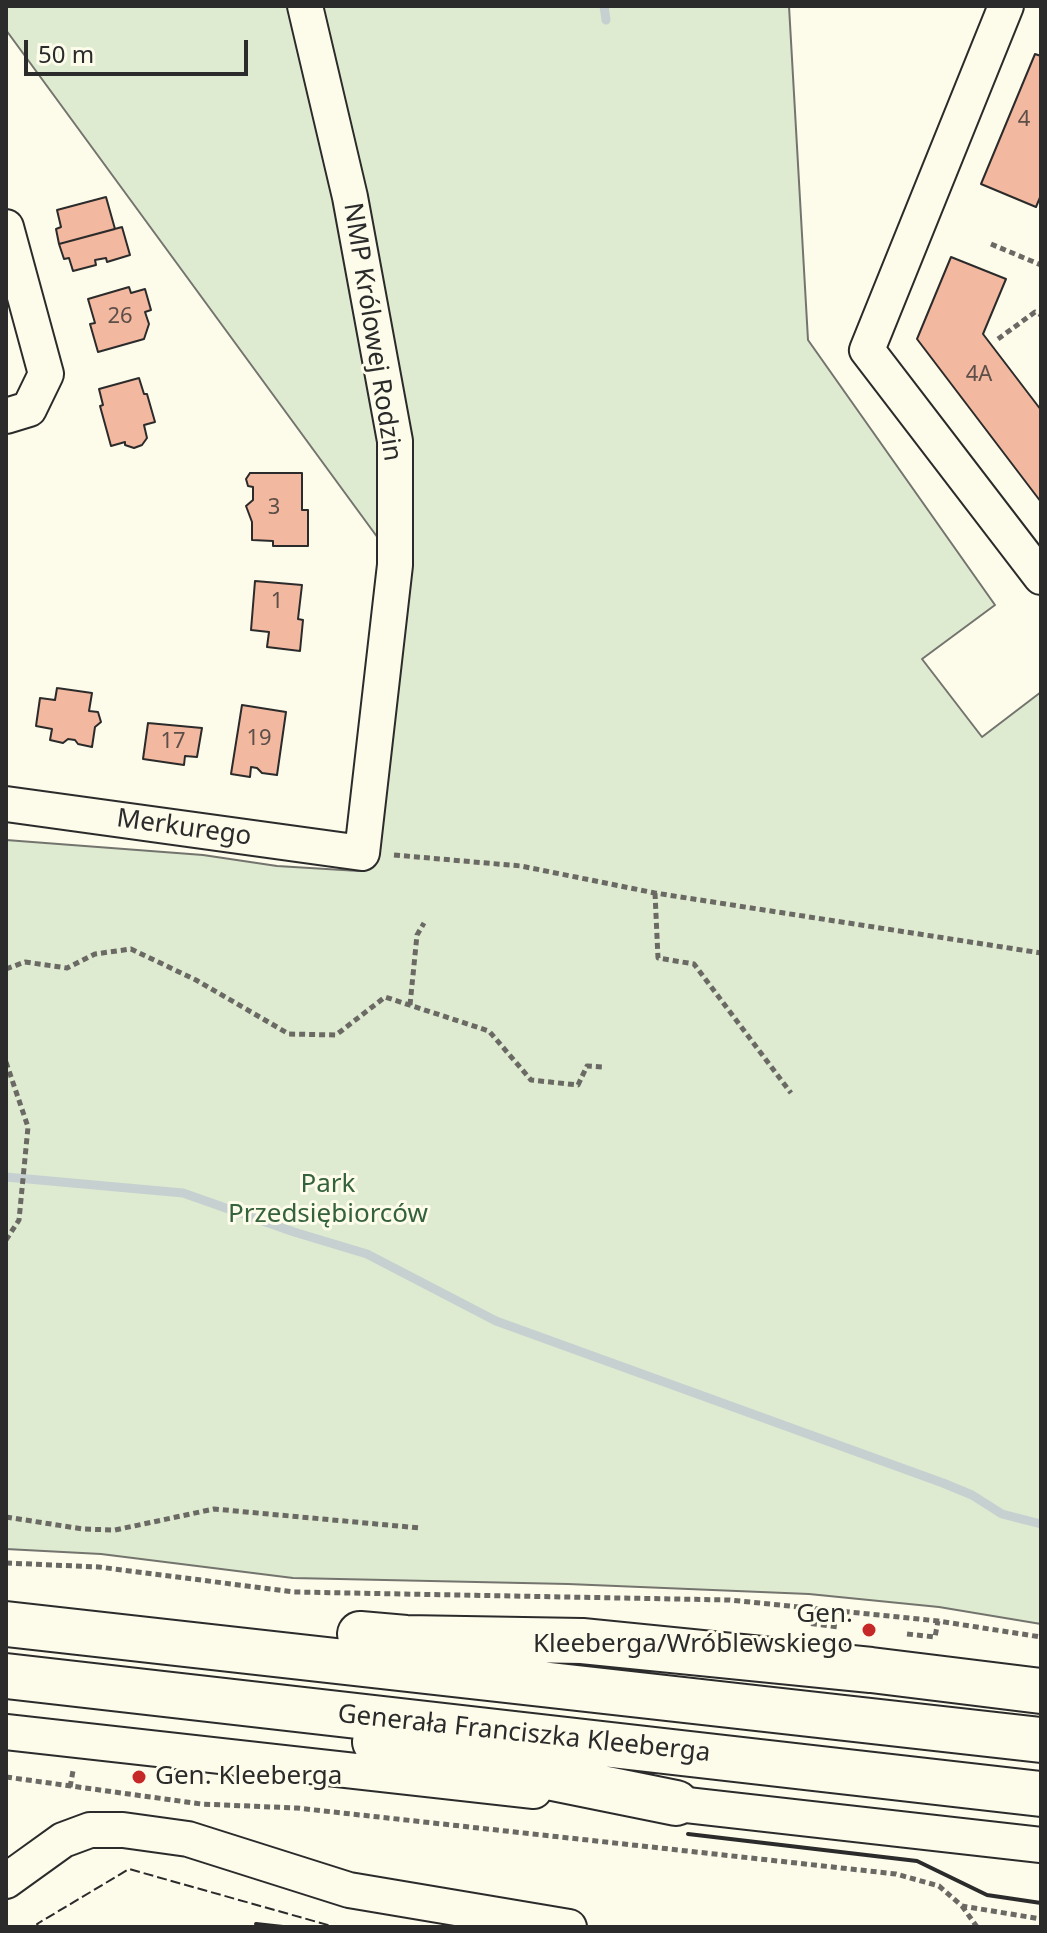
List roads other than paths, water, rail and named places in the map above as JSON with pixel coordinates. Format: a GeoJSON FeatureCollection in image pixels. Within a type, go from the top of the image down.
{"type":"FeatureCollection","features":[{"type":"Feature","properties":{"kind":"highway"},"geometry":{"type":"LineString","coordinates":[[143,1639],[236,1623],[406,1638],[582,1641],[871,1670],[1041,1691]]}},
{"type":"Feature","properties":{"kind":"highway","name":"Generała Franciszka Kleeberga"},"geometry":{"type":"LineString","coordinates":[[6,1624],[1041,1740]]}},
{"type":"Feature","properties":{"kind":"highway","name":"Generała Franciszka Kleeberga"},"geometry":{"type":"LineString","coordinates":[[6,1676],[1041,1794]]}},
{"type":"Feature","properties":{"kind":"highway"},"geometry":{"type":"LineString","coordinates":[[158,1693],[410,1750],[676,1803]]}},
{"type":"Feature","properties":{"kind":"street","name":"NMP Królowej Rodzin"},"geometry":{"type":"LineString","coordinates":[[305,6],[350,197],[395,441],[395,565],[362,853]]}},
{"type":"Feature","properties":{"kind":"street"},"geometry":{"type":"LineString","coordinates":[[1006,6],[867,350],[1041,577]]}},
{"type":"Feature","properties":{"kind":"street"},"geometry":{"type":"LineString","coordinates":[[6,227],[46,374],[29,409],[6,416]]}},
{"type":"Feature","properties":{"kind":"street","name":"Merkurego"},"geometry":{"type":"LineString","coordinates":[[6,804],[362,853]]}},
{"type":"Feature","properties":{"kind":"street"},"geometry":{"type":"LineString","coordinates":[[6,1732],[471,1786],[676,1803],[1041,1845]]}},
{"type":"Feature","properties":{"kind":"street"},"geometry":{"type":"LineString","coordinates":[[6,1881],[63,1840],[90,1830],[123,1830],[188,1839],[349,1890],[561,1926]]}},
{"type":"Feature","properties":{"kind":"waterway"},"geometry":{"type":"LineString","coordinates":[[604,6],[606,20]]}},
{"type":"Feature","properties":{"kind":"waterway"},"geometry":{"type":"LineString","coordinates":[[6,1177],[183,1193],[367,1254],[496,1321],[943,1483],[972,1495],[1002,1514],[1041,1524]]}},
{"type":"Feature","properties":{"kind":"place","name":"Gen. Kleeberga/Wróblewskiego"},"geometry":{"type":"Point","coordinates":[869,1630]}},
{"type":"Feature","properties":{"kind":"place","name":"Gen. Kleeberga"},"geometry":{"type":"Point","coordinates":[139,1777]}},
{"type":"Feature","properties":{"kind":"park label","name":"Park Przedsiębiorców"},"geometry":{"type":"Point","coordinates":[328,1200]}}]}
